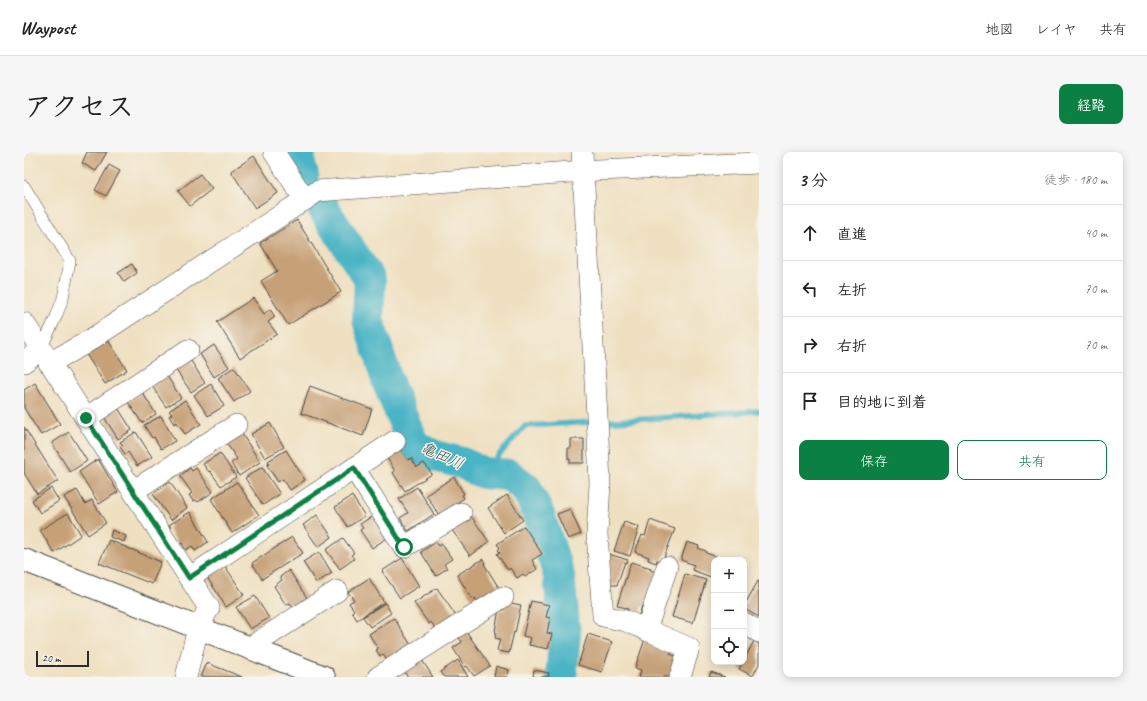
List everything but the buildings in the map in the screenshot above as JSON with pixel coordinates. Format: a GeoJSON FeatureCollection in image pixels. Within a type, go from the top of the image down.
{"type":"FeatureCollection","features":[{"type":"Feature","properties":{"kind":"street"},"geometry":{"type":"LineString","coordinates":[[274,152],[305,200]]}},
{"type":"Feature","properties":{"kind":"street"},"geometry":{"type":"LineString","coordinates":[[583,162],[600,484],[597,534],[604,616],[626,622],[689,648],[680,677]]}},
{"type":"Feature","properties":{"kind":"street"},"geometry":{"type":"LineString","coordinates":[[24,362],[84,344],[318,191],[583,162],[759,163]]}},
{"type":"Feature","properties":{"kind":"street"},"geometry":{"type":"LineString","coordinates":[[24,323],[209,608],[198,628],[186,677]]}},
{"type":"Feature","properties":{"kind":"street"},"geometry":{"type":"LineString","coordinates":[[86,418],[188,350]]}},
{"type":"Feature","properties":{"kind":"street"},"geometry":{"type":"LineString","coordinates":[[133,491],[236,425]]}},
{"type":"Feature","properties":{"kind":"street"},"geometry":{"type":"LineString","coordinates":[[189,578],[395,441]]}},
{"type":"Feature","properties":{"kind":"street"},"geometry":{"type":"LineString","coordinates":[[354,468],[404,547],[461,513]]}},
{"type":"Feature","properties":{"kind":"street"},"geometry":{"type":"LineString","coordinates":[[24,560],[324,677]]}},
{"type":"Feature","properties":{"kind":"street"},"geometry":{"type":"LineString","coordinates":[[646,630],[668,567]]}},
{"type":"Feature","properties":{"kind":"street"},"geometry":{"type":"LineString","coordinates":[[249,648],[337,591]]}},
{"type":"Feature","properties":{"kind":"street"},"geometry":{"type":"LineString","coordinates":[[378,677],[503,597]]}},
{"type":"Feature","properties":{"kind":"street"},"geometry":{"type":"LineString","coordinates":[[747,625],[759,632]]}},
{"type":"Feature","properties":{"kind":"lane"},"geometry":{"type":"LineString","coordinates":[[24,186],[70,261],[63,298],[45,356]]}},
{"type":"Feature","properties":{"kind":"waterway"},"geometry":{"type":"LineString","coordinates":[[291,152],[299,169]]}},
{"type":"Feature","properties":{"kind":"waterway","name":"亀田川"},"geometry":{"type":"LineString","coordinates":[[300,152],[299,169],[303,175]]}},
{"type":"Feature","properties":{"kind":"waterway","name":"亀田川"},"geometry":{"type":"LineString","coordinates":[[323,208],[370,280],[368,320],[388,383],[415,446],[435,456],[462,463],[483,473],[509,475],[526,488],[539,515],[559,575],[565,634],[561,677]]}},
{"type":"Feature","properties":{"kind":"waterway"},"geometry":{"type":"LineString","coordinates":[[602,422],[759,411]]}},
{"type":"Feature","properties":{"kind":"waterway"},"geometry":{"type":"LineString","coordinates":[[483,473],[525,426],[593,422]]}},
{"type":"Feature","properties":{"kind":"route"},"geometry":{"type":"LineString","coordinates":[[86,418],[189,578],[354,468],[404,547]]}}]}
